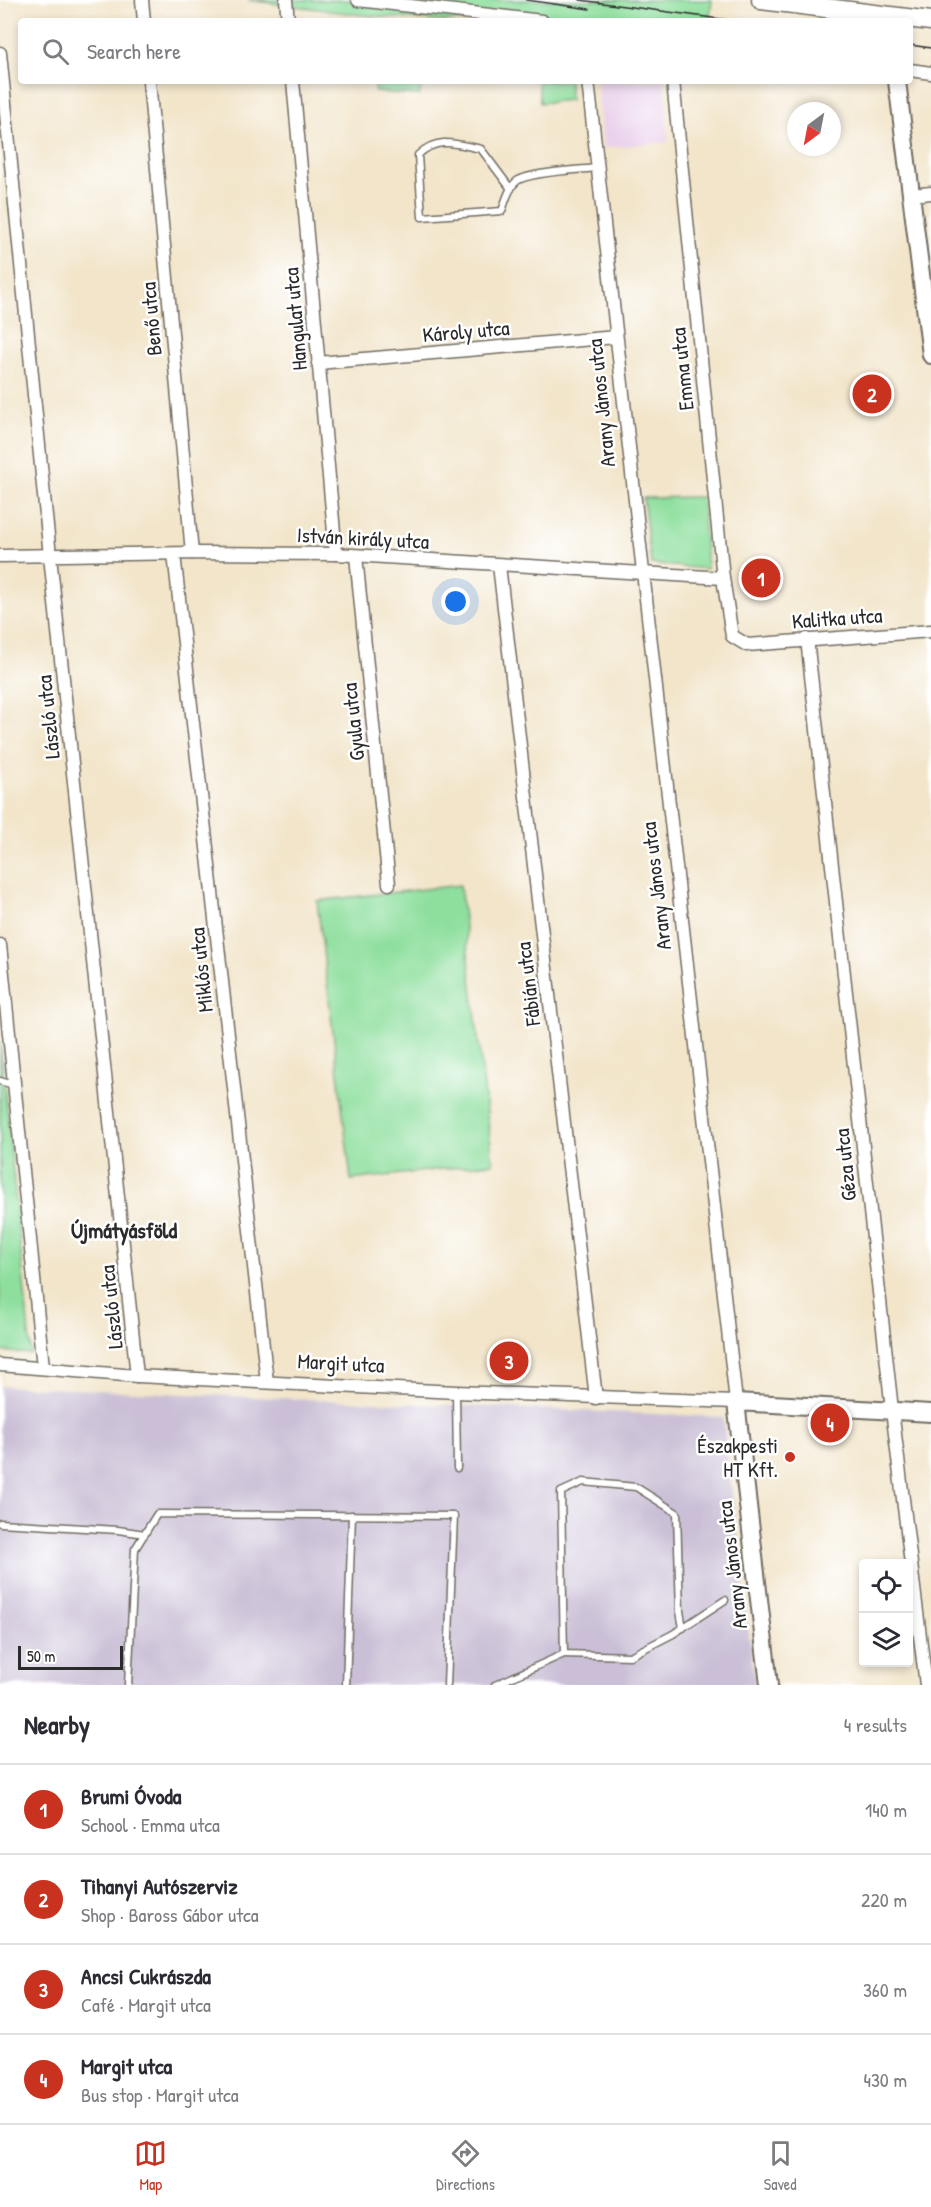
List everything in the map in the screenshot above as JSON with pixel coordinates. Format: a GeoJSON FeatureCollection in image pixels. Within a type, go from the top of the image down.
{"type":"FeatureCollection","features":[{"type":"Feature","properties":{"kind":"main road"},"geometry":{"type":"LineString","coordinates":[[761,0],[888,18]]}},
{"type":"Feature","properties":{"kind":"main road"},"geometry":{"type":"LineString","coordinates":[[913,20],[931,21]]}},
{"type":"Feature","properties":{"kind":"street"},"geometry":{"type":"LineString","coordinates":[[142,0],[144,18]]}},
{"type":"Feature","properties":{"kind":"street"},"geometry":{"type":"LineString","coordinates":[[286,0],[288,18]]}},
{"type":"Feature","properties":{"kind":"street"},"geometry":{"type":"LineString","coordinates":[[358,0],[516,18]]}},
{"type":"Feature","properties":{"kind":"street","name":"László utca"},"geometry":{"type":"LineString","coordinates":[[0,53],[50,556],[138,1376]]}},
{"type":"Feature","properties":{"kind":"street"},"geometry":{"type":"LineString","coordinates":[[913,70],[931,73]]}},
{"type":"Feature","properties":{"kind":"street","name":"Benő utca"},"geometry":{"type":"LineString","coordinates":[[149,84],[192,553]]}},
{"type":"Feature","properties":{"kind":"street","name":"Hangulat utca"},"geometry":{"type":"LineString","coordinates":[[293,84],[336,554]]}},
{"type":"Feature","properties":{"kind":"street","name":"Arany János utca"},"geometry":{"type":"LineString","coordinates":[[588,84],[769,1685]]}},
{"type":"Feature","properties":{"kind":"street","name":"Emma utca"},"geometry":{"type":"LineString","coordinates":[[674,84],[723,578],[732,636],[747,645]]}},
{"type":"Feature","properties":{"kind":"street"},"geometry":{"type":"LineString","coordinates":[[897,84],[931,356]]}},
{"type":"Feature","properties":{"kind":"street"},"geometry":{"type":"LineString","coordinates":[[911,195],[931,193]]}},
{"type":"Feature","properties":{"kind":"street","name":"Károly utca"},"geometry":{"type":"LineString","coordinates":[[318,363],[616,337]]}},
{"type":"Feature","properties":{"kind":"street","name":"István király utca"},"geometry":{"type":"LineString","coordinates":[[0,556],[192,553],[336,554],[723,578]]}},
{"type":"Feature","properties":{"kind":"street","name":"Miklós utca"},"geometry":{"type":"LineString","coordinates":[[174,554],[267,1382]]}},
{"type":"Feature","properties":{"kind":"street","name":"Gyula utca"},"geometry":{"type":"LineString","coordinates":[[356,556],[389,884]]}},
{"type":"Feature","properties":{"kind":"street","name":"Fábián utca"},"geometry":{"type":"LineString","coordinates":[[499,565],[596,1398]]}},
{"type":"Feature","properties":{"kind":"street","name":"Kalitka utca"},"geometry":{"type":"LineString","coordinates":[[747,645],[931,631]]}},
{"type":"Feature","properties":{"kind":"street","name":"Géza utca"},"geometry":{"type":"LineString","coordinates":[[807,639],[892,1410],[926,1685]]}},
{"type":"Feature","properties":{"kind":"street"},"geometry":{"type":"LineString","coordinates":[[0,945],[43,1367]]}},
{"type":"Feature","properties":{"kind":"street","name":"Margit utca"},"geometry":{"type":"LineString","coordinates":[[0,1365],[138,1376],[456,1392],[736,1402],[931,1413]]}},
{"type":"Feature","properties":{"kind":"lane"},"geometry":{"type":"LineString","coordinates":[[512,189],[480,149],[441,142],[427,146],[417,155],[422,217],[502,211],[512,189],[515,182],[527,177],[597,168]]}},
{"type":"Feature","properties":{"kind":"lane"},"geometry":{"type":"LineString","coordinates":[[0,1081],[15,1085]]}},
{"type":"Feature","properties":{"kind":"lane"},"geometry":{"type":"LineString","coordinates":[[456,1392],[457,1468]]}},
{"type":"Feature","properties":{"kind":"lane"},"geometry":{"type":"LineString","coordinates":[[564,1654],[561,1492],[583,1482],[636,1487],[677,1513],[680,1611],[683,1628]]}},
{"type":"Feature","properties":{"kind":"lane"},"geometry":{"type":"LineString","coordinates":[[128,1685],[135,1549],[157,1514],[454,1516],[447,1685]]}},
{"type":"Feature","properties":{"kind":"lane"},"geometry":{"type":"LineString","coordinates":[[346,1685],[352,1515]]}},
{"type":"Feature","properties":{"kind":"lane"},"geometry":{"type":"LineString","coordinates":[[0,1523],[117,1530],[145,1534]]}},
{"type":"Feature","properties":{"kind":"lane"},"geometry":{"type":"LineString","coordinates":[[495,1685],[564,1654],[630,1656],[683,1628],[725,1600]]}},
{"type":"Feature","properties":{"kind":"shaded area"},"geometry":{"type":"Polygon","coordinates":[[[597,84],[665,84],[668,142],[603,148],[597,84]]]}},
{"type":"Feature","properties":{"kind":"shaded area"},"geometry":{"type":"Polygon","coordinates":[[[0,1386],[723,1417],[755,1685],[0,1685],[0,1386]]]}},
{"type":"Feature","properties":{"kind":"green space"},"geometry":{"type":"Polygon","coordinates":[[[248,0],[712,0],[709,18],[400,18],[248,0]]]}},
{"type":"Feature","properties":{"kind":"green space"},"geometry":{"type":"Polygon","coordinates":[[[376,84],[421,84],[420,95],[375,92],[376,84]]]}},
{"type":"Feature","properties":{"kind":"green space"},"geometry":{"type":"Polygon","coordinates":[[[538,84],[569,84],[570,100],[540,103],[538,84]]]}},
{"type":"Feature","properties":{"kind":"green space"},"geometry":{"type":"Polygon","coordinates":[[[702,497],[707,569],[651,564],[643,498],[702,497]]]}},
{"type":"Feature","properties":{"kind":"green space"},"geometry":{"type":"Polygon","coordinates":[[[460,885],[493,1163],[351,1180],[317,901],[460,885]]]}},
{"type":"Feature","properties":{"kind":"green space"},"geometry":{"type":"Polygon","coordinates":[[[0,1041],[31,1354],[0,1351],[0,1041]]]}},
{"type":"Feature","properties":{"kind":"tram line"},"geometry":{"type":"LineString","coordinates":[[526,0],[590,9]]}},
{"type":"Feature","properties":{"kind":"tram line"},"geometry":{"type":"LineString","coordinates":[[580,0],[713,18]]}},
{"type":"Feature","properties":{"kind":"tram line"},"geometry":{"type":"LineString","coordinates":[[913,45],[931,48]]}},
{"type":"Feature","properties":{"kind":"place","name":"Tihanyi Autószerviz"},"geometry":{"type":"Point","coordinates":[872,394]}},
{"type":"Feature","properties":{"kind":"place","name":"Brumi Óvoda"},"geometry":{"type":"Point","coordinates":[761,578]}},
{"type":"Feature","properties":{"kind":"place","name":"Ancsi Cukrászda"},"geometry":{"type":"Point","coordinates":[509,1361]}},
{"type":"Feature","properties":{"kind":"place","name":"Margit utca"},"geometry":{"type":"Point","coordinates":[830,1423]}},
{"type":"Feature","properties":{"kind":"place","name":"Északpesti HT Kft."},"geometry":{"type":"Point","coordinates":[790,1457]}},
{"type":"Feature","properties":{"kind":"district","name":"Újmátyásföld"},"geometry":{"type":"Point","coordinates":[124,1230]}}]}
